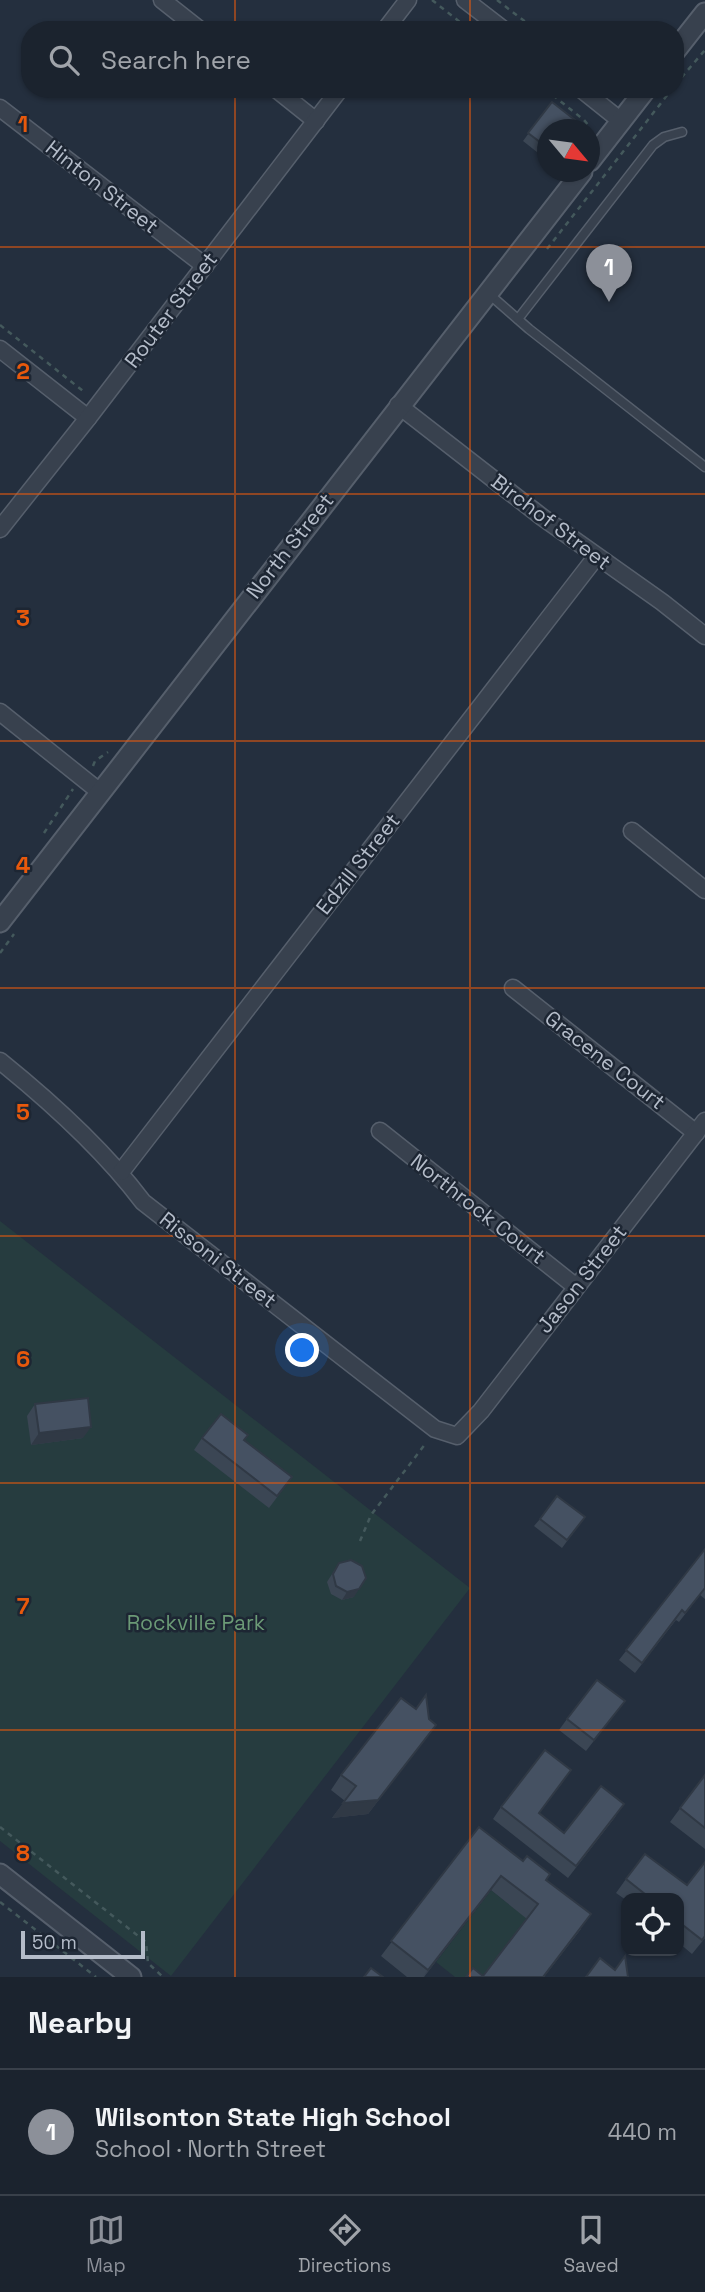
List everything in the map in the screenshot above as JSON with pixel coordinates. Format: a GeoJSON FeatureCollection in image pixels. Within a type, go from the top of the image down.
{"type":"FeatureCollection","features":[{"type":"Feature","properties":{"kind":"street"},"geometry":{"type":"LineString","coordinates":[[162,0],[189,21]]}},
{"type":"Feature","properties":{"kind":"street"},"geometry":{"type":"LineString","coordinates":[[392,21],[408,0]]}},
{"type":"Feature","properties":{"kind":"street"},"geometry":{"type":"LineString","coordinates":[[465,0],[492,21]]}},
{"type":"Feature","properties":{"kind":"street"},"geometry":{"type":"LineString","coordinates":[[684,40],[703,18]]}},
{"type":"Feature","properties":{"kind":"street"},"geometry":{"type":"LineString","coordinates":[[287,98],[316,121]]}},
{"type":"Feature","properties":{"kind":"street","name":"Router Street"},"geometry":{"type":"LineString","coordinates":[[0,529],[333,98]]}},
{"type":"Feature","properties":{"kind":"street"},"geometry":{"type":"LineString","coordinates":[[592,98],[621,121]]}},
{"type":"Feature","properties":{"kind":"street"},"geometry":{"type":"LineString","coordinates":[[600,149],[639,98]]}},
{"type":"Feature","properties":{"kind":"street","name":"Hinton Street"},"geometry":{"type":"LineString","coordinates":[[0,108],[205,265]]}},
{"type":"Feature","properties":{"kind":"street","name":"North Street"},"geometry":{"type":"LineString","coordinates":[[0,922],[398,405],[574,182]]}},
{"type":"Feature","properties":{"kind":"street"},"geometry":{"type":"LineString","coordinates":[[0,349],[88,418]]}},
{"type":"Feature","properties":{"kind":"street","name":"Birchof Street"},"geometry":{"type":"LineString","coordinates":[[398,405],[596,557],[662,602],[705,636]]}},
{"type":"Feature","properties":{"kind":"street","name":"Edzill Street"},"geometry":{"type":"LineString","coordinates":[[121,1172],[596,557]]}},
{"type":"Feature","properties":{"kind":"street"},"geometry":{"type":"LineString","coordinates":[[0,712],[100,792]]}},
{"type":"Feature","properties":{"kind":"street"},"geometry":{"type":"LineString","coordinates":[[632,831],[705,890]]}},
{"type":"Feature","properties":{"kind":"street","name":"Gracene Court"},"geometry":{"type":"LineString","coordinates":[[513,988],[700,1127]]}},
{"type":"Feature","properties":{"kind":"street","name":"Rissoni Street"},"geometry":{"type":"LineString","coordinates":[[0,1061],[40,1093],[121,1172],[143,1202],[435,1429],[457,1436]]}},
{"type":"Feature","properties":{"kind":"street","name":"Jason Street"},"geometry":{"type":"LineString","coordinates":[[457,1436],[481,1411],[700,1127]]}},
{"type":"Feature","properties":{"kind":"street","name":"Northrock Court"},"geometry":{"type":"LineString","coordinates":[[380,1131],[575,1286]]}},
{"type":"Feature","properties":{"kind":"street"},"geometry":{"type":"LineString","coordinates":[[0,1874],[131,1977]]}},
{"type":"Feature","properties":{"kind":"lane"},"geometry":{"type":"LineString","coordinates":[[518,319],[653,145],[664,137],[682,132]]}},
{"type":"Feature","properties":{"kind":"lane"},"geometry":{"type":"LineString","coordinates":[[487,292],[705,467]]}},
{"type":"Feature","properties":{"kind":"path"},"geometry":{"type":"LineString","coordinates":[[432,0],[459,21]]}},
{"type":"Feature","properties":{"kind":"path"},"geometry":{"type":"LineString","coordinates":[[497,0],[524,21]]}},
{"type":"Feature","properties":{"kind":"path"},"geometry":{"type":"LineString","coordinates":[[684,74],[705,50]]}},
{"type":"Feature","properties":{"kind":"path"},"geometry":{"type":"LineString","coordinates":[[556,98],[583,119]]}},
{"type":"Feature","properties":{"kind":"path"},"geometry":{"type":"LineString","coordinates":[[656,108],[664,98]]}},
{"type":"Feature","properties":{"kind":"path"},"geometry":{"type":"LineString","coordinates":[[0,325],[83,391]]}},
{"type":"Feature","properties":{"kind":"path"},"geometry":{"type":"LineString","coordinates":[[360,1541],[371,1515],[435,1429]]}},
{"type":"Feature","properties":{"kind":"path"},"geometry":{"type":"LineString","coordinates":[[0,1827],[146,1942],[148,1963],[163,1977]]}},
{"type":"Feature","properties":{"kind":"path"},"geometry":{"type":"LineString","coordinates":[[0,1902],[96,1977]]}},
{"type":"Feature","properties":{"kind":"green space","name":"Rockville Park"},"geometry":{"type":"Polygon","coordinates":[[[0,1221],[470,1588],[171,1976],[0,1841],[0,1221]]]}},
{"type":"Feature","properties":{"kind":"green space"},"geometry":{"type":"Polygon","coordinates":[[[491,1890],[528,1919],[483,1977],[455,1977],[436,1962],[491,1890]]]}},
{"type":"Feature","properties":{"kind":"building"},"geometry":{"type":"Polygon","coordinates":[[[552,102],[574,119],[539,119],[552,102]]]}},
{"type":"Feature","properties":{"kind":"building"},"geometry":{"type":"Polygon","coordinates":[[[537,121],[537,140],[528,133],[537,121]]]}},
{"type":"Feature","properties":{"kind":"building"},"geometry":{"type":"Polygon","coordinates":[[[88,1398],[91,1427],[39,1433],[35,1404],[88,1398]]]}},
{"type":"Feature","properties":{"kind":"building"},"geometry":{"type":"Polygon","coordinates":[[[221,1414],[248,1435],[244,1440],[292,1477],[277,1496],[202,1438],[221,1414]]]}},
{"type":"Feature","properties":{"kind":"building"},"geometry":{"type":"Polygon","coordinates":[[[557,1496],[585,1517],[567,1540],[540,1519],[557,1496]]]}},
{"type":"Feature","properties":{"kind":"building"},"geometry":{"type":"Polygon","coordinates":[[[705,1549],[705,1588],[685,1613],[682,1610],[642,1663],[626,1650],[705,1549]]]}},
{"type":"Feature","properties":{"kind":"building"},"geometry":{"type":"Polygon","coordinates":[[[351,1560],[362,1566],[366,1578],[359,1589],[347,1592],[336,1586],[333,1574],[339,1563],[351,1560]]]}},
{"type":"Feature","properties":{"kind":"building"},"geometry":{"type":"Polygon","coordinates":[[[597,1680],[625,1701],[594,1740],[567,1719],[597,1680]]]}},
{"type":"Feature","properties":{"kind":"building"},"geometry":{"type":"Polygon","coordinates":[[[426,1695],[429,1719],[436,1725],[378,1800],[343,1803],[356,1786],[341,1775],[401,1698],[416,1709],[426,1695]]]}},
{"type":"Feature","properties":{"kind":"building"},"geometry":{"type":"Polygon","coordinates":[[[545,1750],[571,1770],[539,1813],[564,1833],[601,1786],[624,1804],[576,1866],[501,1807],[545,1750]]]}},
{"type":"Feature","properties":{"kind":"building"},"geometry":{"type":"Polygon","coordinates":[[[705,1775],[705,1828],[680,1808],[705,1775]]]}},
{"type":"Feature","properties":{"kind":"building"},"geometry":{"type":"Polygon","coordinates":[[[479,1827],[523,1861],[527,1856],[550,1874],[546,1880],[591,1914],[543,1977],[466,1977],[473,1968],[483,1976],[538,1904],[501,1876],[428,1970],[391,1941],[479,1827]]]}},
{"type":"Feature","properties":{"kind":"building"},"geometry":{"type":"Polygon","coordinates":[[[645,1854],[687,1885],[705,1862],[705,1936],[702,1940],[684,1926],[684,1893],[644,1893],[626,1879],[645,1854]]]}},
{"type":"Feature","properties":{"kind":"building"},"geometry":{"type":"Polygon","coordinates":[[[625,1956],[628,1977],[586,1977],[600,1958],[615,1970],[625,1956]]]}},
{"type":"Feature","properties":{"kind":"building"},"geometry":{"type":"Polygon","coordinates":[[[371,1968],[383,1977],[364,1977],[371,1968]]]}},
{"type":"Feature","properties":{"kind":"place","name":"Wilsonton State High School"},"geometry":{"type":"Point","coordinates":[609,302]}}]}
